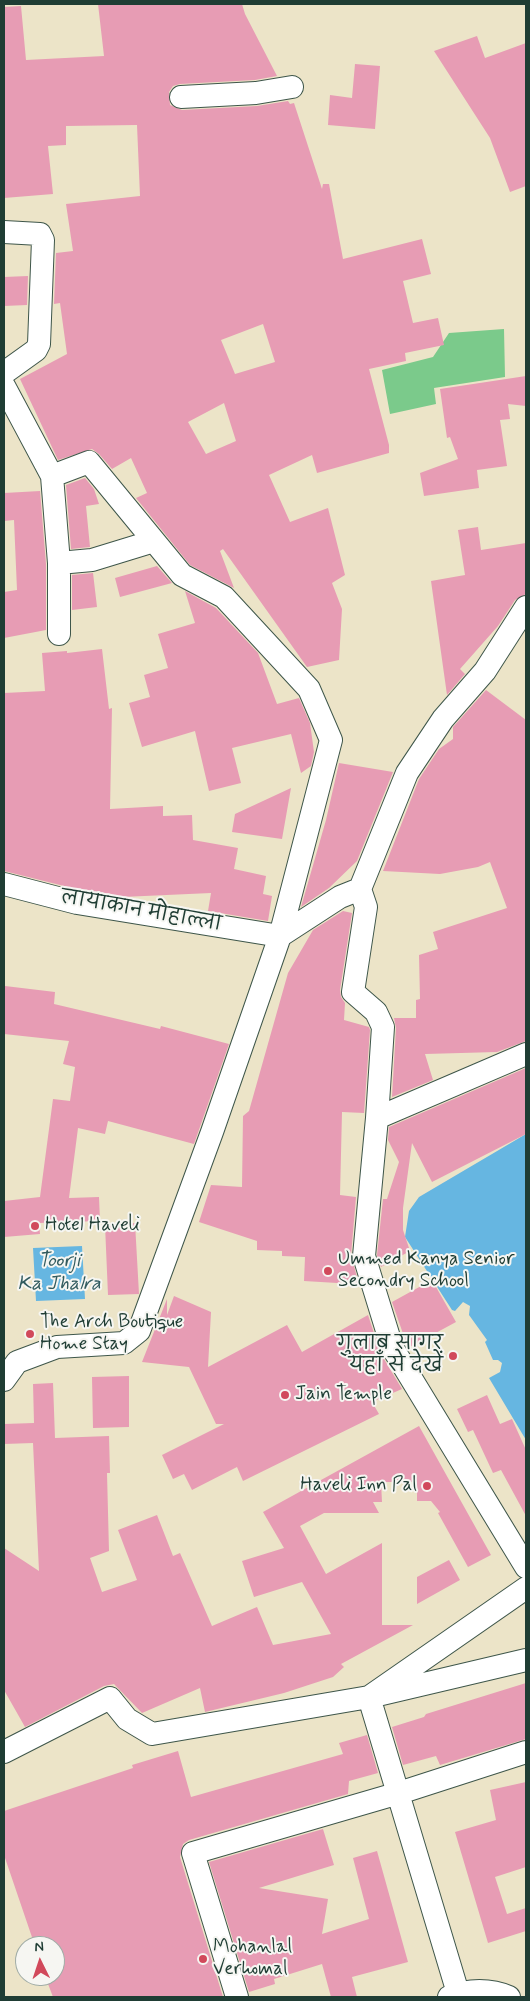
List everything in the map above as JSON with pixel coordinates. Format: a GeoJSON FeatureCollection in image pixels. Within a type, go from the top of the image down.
{"type":"FeatureCollection","features":[{"type":"Feature","properties":{"kind":"street"},"geometry":{"type":"LineString","coordinates":[[181,97],[256,93],[292,87]]}},
{"type":"Feature","properties":{"kind":"street"},"geometry":{"type":"LineString","coordinates":[[4,232],[35,233],[40,234],[44,240],[39,344],[36,350],[4,373]]}},
{"type":"Feature","properties":{"kind":"street"},"geometry":{"type":"LineString","coordinates":[[4,386],[52,476],[59,563],[59,634]]}},
{"type":"Feature","properties":{"kind":"street"},"geometry":{"type":"LineString","coordinates":[[4,1380],[17,1362],[57,1347],[124,1343],[139,1331],[209,1140],[280,936],[331,740],[309,689],[224,597],[182,575],[89,462],[52,476]]}},
{"type":"Feature","properties":{"kind":"street"},"geometry":{"type":"LineString","coordinates":[[59,563],[92,560],[147,545],[154,541]]}},
{"type":"Feature","properties":{"kind":"street"},"geometry":{"type":"LineString","coordinates":[[526,607],[485,671],[444,719],[407,773],[360,889],[366,907],[353,992],[376,1012],[383,1026],[378,1118],[364,1256],[392,1347],[526,1567]]}},
{"type":"Feature","properties":{"kind":"street","name":"लायाकान मोहाल्ला"},"geometry":{"type":"LineString","coordinates":[[4,884],[77,903],[280,936]]}},
{"type":"Feature","properties":{"kind":"street"},"geometry":{"type":"LineString","coordinates":[[280,936],[340,897],[360,889]]}},
{"type":"Feature","properties":{"kind":"street"},"geometry":{"type":"LineString","coordinates":[[378,1118],[526,1054]]}},
{"type":"Feature","properties":{"kind":"street"},"geometry":{"type":"LineString","coordinates":[[370,1696],[526,1588]]}},
{"type":"Feature","properties":{"kind":"street"},"geometry":{"type":"LineString","coordinates":[[4,1752],[110,1698],[126,1719],[152,1734],[370,1696],[526,1660]]}},
{"type":"Feature","properties":{"kind":"street"},"geometry":{"type":"LineString","coordinates":[[370,1696],[399,1793],[454,1995],[479,1990],[500,1993],[509,1997]]}},
{"type":"Feature","properties":{"kind":"street"},"geometry":{"type":"LineString","coordinates":[[237,1997],[193,1853],[399,1793],[526,1752]]}},
{"type":"Feature","properties":{"kind":"green space"},"geometry":{"type":"Polygon","coordinates":[[[504,329],[505,377],[434,388],[436,404],[390,414],[382,370],[433,357],[449,333],[504,329]]]}},
{"type":"Feature","properties":{"kind":"water"},"geometry":{"type":"Polygon","coordinates":[[[526,1134],[526,1440],[489,1378],[500,1372],[502,1363],[498,1360],[493,1360],[485,1342],[487,1340],[469,1315],[470,1306],[463,1302],[455,1311],[452,1310],[405,1237],[409,1211],[419,1197],[526,1134]]]}},
{"type":"Feature","properties":{"kind":"water","name":"Toorji Ka Jhalra"},"geometry":{"type":"Polygon","coordinates":[[[82,1246],[85,1299],[36,1301],[33,1248],[82,1246]]]}},
{"type":"Feature","properties":{"kind":"building"},"geometry":{"type":"Polygon","coordinates":[[[98,4],[242,4],[245,14],[277,76],[255,80],[180,84],[173,86],[169,92],[170,105],[182,110],[257,106],[288,101],[290,104],[294,103],[322,189],[323,184],[329,184],[343,259],[422,239],[431,274],[403,281],[413,323],[438,318],[444,345],[405,353],[406,361],[369,369],[389,445],[389,453],[317,473],[312,455],[269,475],[290,522],[328,508],[345,575],[332,583],[342,609],[339,660],[307,667],[223,549],[220,551],[234,588],[190,565],[136,498],[147,493],[131,458],[112,469],[92,449],[58,460],[20,379],[67,354],[60,303],[54,304],[56,253],[73,251],[66,204],[140,196],[137,125],[66,126],[66,145],[48,146],[53,194],[4,198],[4,7],[21,6],[26,60],[104,56],[98,4]],[[263,324],[221,340],[235,374],[275,362],[263,324]],[[224,403],[188,422],[206,454],[236,441],[224,403]]]}},
{"type":"Feature","properties":{"kind":"building"},"geometry":{"type":"Polygon","coordinates":[[[477,36],[485,58],[526,43],[526,186],[510,192],[490,138],[434,51],[477,36]]]}},
{"type":"Feature","properties":{"kind":"building"},"geometry":{"type":"Polygon","coordinates":[[[355,64],[380,66],[375,129],[328,125],[330,95],[352,98],[355,64]]]}},
{"type":"Feature","properties":{"kind":"building"},"geometry":{"type":"Polygon","coordinates":[[[28,276],[27,305],[4,306],[4,277],[28,276]]]}},
{"type":"Feature","properties":{"kind":"building"},"geometry":{"type":"Polygon","coordinates":[[[526,376],[526,406],[508,404],[510,419],[500,420],[507,466],[477,470],[479,488],[424,496],[420,473],[458,459],[450,437],[447,438],[440,389],[526,376]]]}},
{"type":"Feature","properties":{"kind":"building"},"geometry":{"type":"Polygon","coordinates":[[[85,478],[94,489],[99,504],[86,506],[90,547],[71,549],[66,485],[85,478]]]}},
{"type":"Feature","properties":{"kind":"building"},"geometry":{"type":"Polygon","coordinates":[[[40,491],[46,564],[46,630],[4,638],[4,592],[17,590],[14,520],[4,521],[4,493],[40,491]]]}},
{"type":"Feature","properties":{"kind":"building"},"geometry":{"type":"Polygon","coordinates":[[[478,527],[481,550],[526,543],[526,594],[515,600],[498,626],[460,669],[465,674],[447,695],[431,581],[465,575],[458,530],[478,527]]]}},
{"type":"Feature","properties":{"kind":"building"},"geometry":{"type":"Polygon","coordinates":[[[157,566],[172,583],[120,597],[115,578],[157,566]]]}},
{"type":"Feature","properties":{"kind":"building"},"geometry":{"type":"Polygon","coordinates":[[[93,573],[97,607],[72,610],[72,575],[93,573]]]}},
{"type":"Feature","properties":{"kind":"building"},"geometry":{"type":"Polygon","coordinates":[[[185,591],[216,608],[258,653],[277,704],[299,698],[310,723],[314,752],[311,766],[301,773],[291,734],[232,748],[241,783],[209,791],[195,731],[142,747],[129,703],[150,697],[144,675],[168,668],[158,634],[195,623],[185,591]]]}},
{"type":"Feature","properties":{"kind":"building"},"geometry":{"type":"Polygon","coordinates":[[[102,649],[109,709],[112,708],[110,809],[163,806],[163,816],[192,815],[193,840],[238,848],[234,869],[266,876],[263,894],[272,896],[268,921],[208,911],[211,893],[122,897],[80,890],[4,871],[4,693],[45,691],[42,653],[67,651],[67,653],[102,649]]]}},
{"type":"Feature","properties":{"kind":"building"},"geometry":{"type":"Polygon","coordinates":[[[486,690],[526,720],[526,1041],[497,1052],[425,1054],[433,1080],[392,1097],[396,1028],[394,1018],[416,1018],[416,1000],[420,999],[419,955],[438,949],[433,932],[507,908],[490,862],[478,867],[440,874],[383,871],[419,779],[439,749],[453,739],[453,727],[486,690]]]}},
{"type":"Feature","properties":{"kind":"building"},"geometry":{"type":"Polygon","coordinates":[[[339,763],[393,772],[357,861],[329,888],[301,907],[326,820],[339,763]]]}},
{"type":"Feature","properties":{"kind":"building"},"geometry":{"type":"Polygon","coordinates":[[[291,788],[282,839],[232,832],[235,814],[291,788]]]}},
{"type":"Feature","properties":{"kind":"building"},"geometry":{"type":"Polygon","coordinates":[[[343,911],[352,913],[340,990],[341,997],[345,1003],[344,1020],[369,1027],[370,1030],[364,1113],[342,1112],[340,1195],[356,1197],[351,1255],[358,1281],[354,1284],[304,1281],[305,1257],[282,1256],[282,1251],[257,1250],[257,1241],[199,1222],[211,1185],[242,1187],[243,1116],[249,1111],[288,973],[313,930],[343,911]]]}},
{"type":"Feature","properties":{"kind":"building"},"geometry":{"type":"Polygon","coordinates":[[[5,986],[55,992],[54,1004],[160,1029],[161,1026],[229,1044],[194,1144],[108,1121],[105,1134],[78,1128],[69,1198],[99,1197],[100,1221],[39,1223],[40,1234],[4,1237],[4,1201],[40,1197],[53,1099],[70,1101],[75,1067],[63,1064],[69,1041],[4,1034],[5,986]]]}},
{"type":"Feature","properties":{"kind":"building"},"geometry":{"type":"Polygon","coordinates":[[[526,1068],[526,1134],[432,1182],[412,1143],[403,1208],[403,1230],[410,1251],[381,1267],[377,1255],[383,1199],[387,1199],[399,1162],[388,1140],[389,1127],[526,1068]]]}},
{"type":"Feature","properties":{"kind":"building"},"geometry":{"type":"Polygon","coordinates":[[[135,1223],[139,1294],[108,1295],[105,1225],[135,1223]]]}},
{"type":"Feature","properties":{"kind":"building"},"geometry":{"type":"Polygon","coordinates":[[[432,1280],[456,1322],[408,1348],[392,1302],[432,1280]]]}},
{"type":"Feature","properties":{"kind":"building","name":"Jain Temple"},"geometry":{"type":"Polygon","coordinates":[[[174,1296],[211,1312],[208,1367],[287,1325],[302,1352],[368,1315],[381,1354],[402,1389],[372,1402],[379,1414],[243,1481],[237,1467],[192,1490],[184,1474],[173,1479],[162,1455],[224,1424],[216,1424],[189,1367],[142,1362],[167,1299],[167,1315],[174,1296]]]}},
{"type":"Feature","properties":{"kind":"building"},"geometry":{"type":"Polygon","coordinates":[[[129,1376],[129,1427],[93,1428],[92,1377],[129,1376]]]}},
{"type":"Feature","properties":{"kind":"building"},"geometry":{"type":"Polygon","coordinates":[[[53,1383],[55,1438],[109,1436],[110,1473],[107,1473],[109,1551],[90,1558],[102,1592],[137,1580],[118,1530],[157,1515],[173,1556],[180,1553],[212,1626],[257,1607],[273,1645],[331,1634],[302,1582],[254,1597],[242,1561],[284,1548],[263,1512],[419,1426],[491,1555],[468,1567],[438,1513],[440,1512],[431,1501],[417,1501],[417,1482],[381,1482],[382,1502],[373,1502],[379,1513],[324,1513],[300,1526],[326,1574],[382,1543],[382,1625],[413,1625],[341,1664],[344,1667],[333,1677],[284,1693],[205,1712],[200,1688],[142,1713],[114,1684],[104,1686],[25,1727],[4,1690],[4,1548],[39,1571],[33,1443],[4,1444],[4,1424],[34,1423],[33,1384],[53,1383]]]}},
{"type":"Feature","properties":{"kind":"building"},"geometry":{"type":"Polygon","coordinates":[[[487,1395],[500,1424],[512,1419],[526,1450],[526,1516],[501,1470],[493,1473],[473,1430],[468,1432],[457,1409],[487,1395]]]}},
{"type":"Feature","properties":{"kind":"building"},"geometry":{"type":"Polygon","coordinates":[[[449,1560],[460,1580],[417,1604],[417,1577],[449,1560]]]}},
{"type":"Feature","properties":{"kind":"building"},"geometry":{"type":"Polygon","coordinates":[[[526,1683],[526,1739],[440,1765],[436,1756],[403,1765],[392,1727],[424,1717],[426,1714],[526,1683]]]}},
{"type":"Feature","properties":{"kind":"building"},"geometry":{"type":"Polygon","coordinates":[[[367,1735],[378,1773],[349,1781],[348,1794],[189,1840],[183,1844],[180,1857],[223,1997],[53,1997],[49,1986],[65,1986],[65,1936],[32,1936],[4,1855],[4,1811],[133,1768],[132,1765],[178,1751],[191,1797],[343,1754],[339,1743],[367,1735]]]}},
{"type":"Feature","properties":{"kind":"building"},"geometry":{"type":"Polygon","coordinates":[[[526,1782],[526,1867],[495,1877],[507,1914],[526,1908],[526,1931],[488,1943],[455,1832],[496,1820],[490,1790],[526,1782]]]}},
{"type":"Feature","properties":{"kind":"building"},"geometry":{"type":"Polygon","coordinates":[[[323,1829],[334,1865],[259,1888],[328,1899],[322,1934],[369,1919],[353,1858],[377,1851],[408,1962],[352,1977],[357,1997],[331,1997],[322,1964],[274,1979],[275,1984],[249,1992],[209,1862],[323,1829]]]}},
{"type":"Feature","properties":{"kind":"place","name":"Hotel Haveli"},"geometry":{"type":"Point","coordinates":[35,1226]}},
{"type":"Feature","properties":{"kind":"place","name":"Ummed Kanya Senior Secondry School"},"geometry":{"type":"Point","coordinates":[328,1271]}},
{"type":"Feature","properties":{"kind":"place","name":"The Arch Boutique Home Stay"},"geometry":{"type":"Point","coordinates":[30,1334]}},
{"type":"Feature","properties":{"kind":"place","name":"गुलाब सागर यहाँ से देखें"},"geometry":{"type":"Point","coordinates":[453,1356]}},
{"type":"Feature","properties":{"kind":"place","name":"Jain Temple"},"geometry":{"type":"Point","coordinates":[285,1395]}},
{"type":"Feature","properties":{"kind":"place","name":"Haveli Inn Pal"},"geometry":{"type":"Point","coordinates":[427,1486]}},
{"type":"Feature","properties":{"kind":"place","name":"Mohanlal Verhomal"},"geometry":{"type":"Point","coordinates":[203,1959]}}]}
